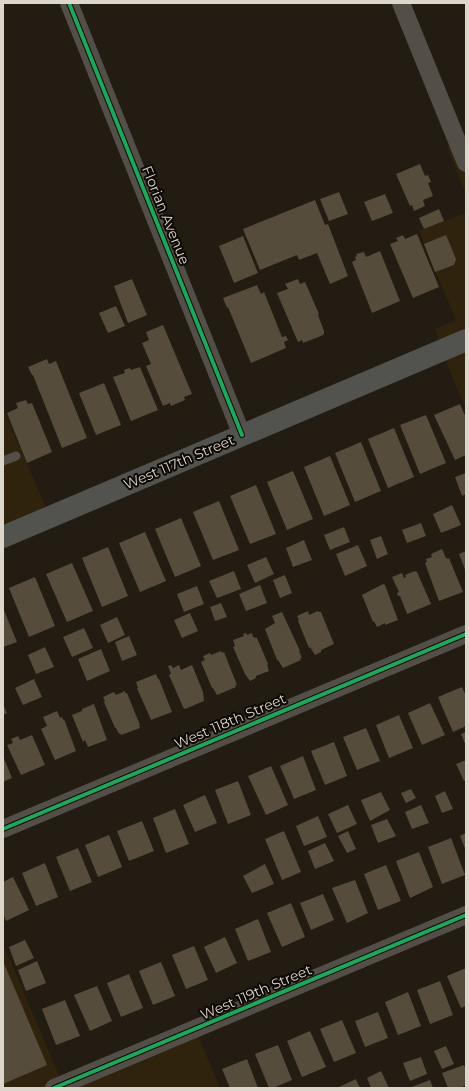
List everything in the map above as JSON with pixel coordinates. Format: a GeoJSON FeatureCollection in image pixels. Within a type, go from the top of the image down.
{"type":"FeatureCollection","features":[{"type":"Feature","properties":{"kind":"main road","name":"West 117th Street"},"geometry":{"type":"LineString","coordinates":[[3,537],[466,340]]}},
{"type":"Feature","properties":{"kind":"street","name":"Florian Avenue"},"geometry":{"type":"LineString","coordinates":[[69,3],[242,435]]}},
{"type":"Feature","properties":{"kind":"street"},"geometry":{"type":"LineString","coordinates":[[401,3],[466,163]]}},
{"type":"Feature","properties":{"kind":"street","name":"West 118th Street"},"geometry":{"type":"LineString","coordinates":[[3,828],[466,634]]}},
{"type":"Feature","properties":{"kind":"street","name":"West 119th Street"},"geometry":{"type":"LineString","coordinates":[[54,1088],[466,915]]}},
{"type":"Feature","properties":{"kind":"lane"},"geometry":{"type":"LineString","coordinates":[[3,461],[16,456]]}},
{"type":"Feature","properties":{"kind":"shaded area"},"geometry":{"type":"Polygon","coordinates":[[[466,138],[466,194],[447,146],[466,138]]]}},
{"type":"Feature","properties":{"kind":"shaded area"},"geometry":{"type":"Polygon","coordinates":[[[466,213],[466,409],[451,374],[435,329],[456,320],[419,231],[466,213]]]}},
{"type":"Feature","properties":{"kind":"shaded area"},"geometry":{"type":"Polygon","coordinates":[[[3,409],[48,512],[3,530],[3,409]]]}},
{"type":"Feature","properties":{"kind":"shaded area"},"geometry":{"type":"Polygon","coordinates":[[[3,944],[61,1080],[193,1024],[220,1088],[3,1088],[3,944]]]}},
{"type":"Feature","properties":{"kind":"building"},"geometry":{"type":"Polygon","coordinates":[[[420,164],[425,176],[428,175],[431,182],[428,183],[433,196],[423,200],[425,206],[414,211],[412,205],[410,206],[396,174],[420,164]]]}},
{"type":"Feature","properties":{"kind":"building"},"geometry":{"type":"Polygon","coordinates":[[[339,192],[348,214],[329,221],[320,199],[339,192]]]}},
{"type":"Feature","properties":{"kind":"building"},"geometry":{"type":"Polygon","coordinates":[[[385,194],[393,213],[372,221],[364,202],[385,194]]]}},
{"type":"Feature","properties":{"kind":"building"},"geometry":{"type":"Polygon","coordinates":[[[315,200],[325,225],[328,224],[348,276],[330,284],[317,253],[299,260],[297,255],[260,270],[243,229],[315,200]]]}},
{"type":"Feature","properties":{"kind":"building"},"geometry":{"type":"Polygon","coordinates":[[[439,209],[444,221],[424,229],[419,218],[439,209]]]}},
{"type":"Feature","properties":{"kind":"building"},"geometry":{"type":"Polygon","coordinates":[[[417,234],[439,287],[413,298],[390,244],[398,241],[396,238],[403,235],[405,239],[417,234]]]}},
{"type":"Feature","properties":{"kind":"building"},"geometry":{"type":"Polygon","coordinates":[[[446,235],[456,259],[454,265],[435,272],[424,244],[446,235]]]}},
{"type":"Feature","properties":{"kind":"building"},"geometry":{"type":"Polygon","coordinates":[[[243,236],[258,273],[234,283],[219,246],[243,236]]]}},
{"type":"Feature","properties":{"kind":"building"},"geometry":{"type":"Polygon","coordinates":[[[380,251],[400,301],[372,313],[352,262],[356,260],[356,254],[364,252],[366,257],[380,251]]]}},
{"type":"Feature","properties":{"kind":"building"},"geometry":{"type":"Polygon","coordinates":[[[132,279],[147,315],[128,323],[114,286],[132,279]]]}},
{"type":"Feature","properties":{"kind":"building"},"geometry":{"type":"Polygon","coordinates":[[[298,279],[300,284],[305,282],[319,314],[318,315],[324,331],[324,334],[321,336],[303,343],[302,340],[298,342],[277,293],[288,289],[285,284],[298,279]]]}},
{"type":"Feature","properties":{"kind":"building"},"geometry":{"type":"Polygon","coordinates":[[[257,285],[261,294],[264,292],[282,337],[286,336],[288,340],[284,342],[286,348],[251,363],[223,298],[257,285]]]}},
{"type":"Feature","properties":{"kind":"building"},"geometry":{"type":"Polygon","coordinates":[[[116,306],[125,326],[108,333],[99,313],[116,306]]]}},
{"type":"Feature","properties":{"kind":"building"},"geometry":{"type":"Polygon","coordinates":[[[163,325],[192,394],[184,397],[185,400],[171,406],[170,403],[163,406],[146,366],[151,364],[142,343],[149,340],[146,332],[163,325]]]}},
{"type":"Feature","properties":{"kind":"building"},"geometry":{"type":"Polygon","coordinates":[[[47,359],[49,364],[56,361],[87,438],[62,448],[33,375],[28,367],[47,359]]]}},
{"type":"Feature","properties":{"kind":"building"},"geometry":{"type":"Polygon","coordinates":[[[140,367],[158,410],[131,421],[113,377],[125,373],[124,370],[130,368],[131,370],[140,367]]]}},
{"type":"Feature","properties":{"kind":"building"},"geometry":{"type":"Polygon","coordinates":[[[104,383],[121,425],[96,435],[79,393],[104,383]]]}},
{"type":"Feature","properties":{"kind":"building"},"geometry":{"type":"Polygon","coordinates":[[[26,400],[28,404],[32,403],[52,452],[27,463],[7,413],[18,408],[16,403],[26,400]]]}},
{"type":"Feature","properties":{"kind":"building"},"geometry":{"type":"Polygon","coordinates":[[[460,404],[466,418],[466,455],[455,460],[434,415],[460,404]]]}},
{"type":"Feature","properties":{"kind":"building"},"geometry":{"type":"Polygon","coordinates":[[[426,415],[446,463],[420,474],[400,425],[426,415]]]}},
{"type":"Feature","properties":{"kind":"building"},"geometry":{"type":"Polygon","coordinates":[[[394,428],[414,477],[388,488],[368,439],[394,428]]]}},
{"type":"Feature","properties":{"kind":"building"},"geometry":{"type":"Polygon","coordinates":[[[361,442],[381,491],[355,502],[335,453],[361,442]]]}},
{"type":"Feature","properties":{"kind":"building"},"geometry":{"type":"Polygon","coordinates":[[[330,456],[350,505],[324,516],[304,467],[330,456]]]}},
{"type":"Feature","properties":{"kind":"building"},"geometry":{"type":"Polygon","coordinates":[[[293,471],[313,519],[287,530],[267,482],[293,471]]]}},
{"type":"Feature","properties":{"kind":"building"},"geometry":{"type":"Polygon","coordinates":[[[466,473],[466,494],[462,496],[455,477],[466,473]]]}},
{"type":"Feature","properties":{"kind":"building"},"geometry":{"type":"Polygon","coordinates":[[[256,485],[276,534],[250,544],[230,496],[256,485]]]}},
{"type":"Feature","properties":{"kind":"building"},"geometry":{"type":"Polygon","coordinates":[[[219,501],[239,550],[213,560],[193,512],[219,501]]]}},
{"type":"Feature","properties":{"kind":"building"},"geometry":{"type":"Polygon","coordinates":[[[452,505],[461,525],[441,533],[433,514],[452,505]]]}},
{"type":"Feature","properties":{"kind":"building"},"geometry":{"type":"Polygon","coordinates":[[[181,518],[201,566],[175,577],[155,529],[181,518]]]}},
{"type":"Feature","properties":{"kind":"building"},"geometry":{"type":"Polygon","coordinates":[[[421,523],[426,536],[407,543],[402,530],[421,523]]]}},
{"type":"Feature","properties":{"kind":"building"},"geometry":{"type":"Polygon","coordinates":[[[344,527],[350,542],[330,550],[324,535],[344,527]]]}},
{"type":"Feature","properties":{"kind":"building"},"geometry":{"type":"Polygon","coordinates":[[[145,532],[166,581],[140,592],[119,543],[145,532]]]}},
{"type":"Feature","properties":{"kind":"building"},"geometry":{"type":"Polygon","coordinates":[[[381,536],[388,554],[377,559],[370,540],[381,536]]]}},
{"type":"Feature","properties":{"kind":"building"},"geometry":{"type":"Polygon","coordinates":[[[304,540],[312,560],[293,567],[286,548],[304,540]]]}},
{"type":"Feature","properties":{"kind":"building"},"geometry":{"type":"Polygon","coordinates":[[[358,545],[367,566],[345,576],[336,554],[358,545]]]}},
{"type":"Feature","properties":{"kind":"building"},"geometry":{"type":"Polygon","coordinates":[[[108,547],[128,596],[102,607],[82,558],[108,547]]]}},
{"type":"Feature","properties":{"kind":"building"},"geometry":{"type":"Polygon","coordinates":[[[442,549],[446,558],[449,558],[463,592],[439,601],[425,563],[427,562],[426,559],[432,557],[431,554],[442,549]]]}},
{"type":"Feature","properties":{"kind":"building"},"geometry":{"type":"Polygon","coordinates":[[[466,551],[466,572],[459,554],[466,551]]]}},
{"type":"Feature","properties":{"kind":"building"},"geometry":{"type":"Polygon","coordinates":[[[266,557],[274,574],[255,583],[247,565],[266,557]]]}},
{"type":"Feature","properties":{"kind":"building"},"geometry":{"type":"Polygon","coordinates":[[[72,563],[93,611],[67,622],[46,574],[72,563]]]}},
{"type":"Feature","properties":{"kind":"building"},"geometry":{"type":"Polygon","coordinates":[[[234,571],[241,589],[217,598],[209,581],[234,571]]]}},
{"type":"Feature","properties":{"kind":"building"},"geometry":{"type":"Polygon","coordinates":[[[415,571],[417,572],[431,604],[407,614],[400,596],[398,596],[397,593],[399,592],[392,577],[402,573],[404,578],[406,577],[405,575],[415,571]]]}},
{"type":"Feature","properties":{"kind":"building"},"geometry":{"type":"Polygon","coordinates":[[[285,575],[292,593],[280,598],[273,580],[285,575]]]}},
{"type":"Feature","properties":{"kind":"building"},"geometry":{"type":"Polygon","coordinates":[[[35,577],[55,626],[29,637],[9,588],[35,577]]]}},
{"type":"Feature","properties":{"kind":"building"},"geometry":{"type":"Polygon","coordinates":[[[383,584],[385,585],[398,620],[385,625],[385,623],[377,627],[374,621],[373,622],[362,595],[383,584]]]}},
{"type":"Feature","properties":{"kind":"building"},"geometry":{"type":"Polygon","coordinates":[[[260,585],[267,603],[246,611],[239,594],[260,585]]]}},
{"type":"Feature","properties":{"kind":"building"},"geometry":{"type":"Polygon","coordinates":[[[197,586],[204,604],[184,612],[177,594],[197,586]]]}},
{"type":"Feature","properties":{"kind":"building"},"geometry":{"type":"Polygon","coordinates":[[[221,603],[227,617],[215,621],[210,607],[221,603]]]}},
{"type":"Feature","properties":{"kind":"building"},"geometry":{"type":"Polygon","coordinates":[[[3,608],[17,642],[3,647],[3,608]]]}},
{"type":"Feature","properties":{"kind":"building"},"geometry":{"type":"Polygon","coordinates":[[[308,611],[309,615],[318,611],[321,612],[334,644],[321,650],[321,652],[315,655],[310,647],[309,648],[297,616],[308,611]]]}},
{"type":"Feature","properties":{"kind":"building"},"geometry":{"type":"Polygon","coordinates":[[[282,612],[302,658],[300,658],[301,660],[283,668],[277,660],[265,629],[275,623],[272,616],[282,612]]]}},
{"type":"Feature","properties":{"kind":"building"},"geometry":{"type":"Polygon","coordinates":[[[190,613],[198,631],[182,638],[174,620],[190,613]]]}},
{"type":"Feature","properties":{"kind":"building"},"geometry":{"type":"Polygon","coordinates":[[[117,617],[125,635],[108,643],[100,625],[117,617]]]}},
{"type":"Feature","properties":{"kind":"building"},"geometry":{"type":"Polygon","coordinates":[[[84,628],[93,648],[72,657],[63,637],[84,628]]]}},
{"type":"Feature","properties":{"kind":"building"},"geometry":{"type":"Polygon","coordinates":[[[246,633],[247,635],[252,633],[253,637],[257,638],[268,664],[269,671],[256,676],[256,678],[250,681],[245,674],[233,647],[235,646],[233,640],[244,636],[243,634],[246,633]]]}},
{"type":"Feature","properties":{"kind":"building"},"geometry":{"type":"Polygon","coordinates":[[[129,636],[137,655],[122,661],[115,642],[129,636]]]}},
{"type":"Feature","properties":{"kind":"building"},"geometry":{"type":"Polygon","coordinates":[[[45,647],[54,667],[36,674],[28,655],[45,647]]]}},
{"type":"Feature","properties":{"kind":"building"},"geometry":{"type":"Polygon","coordinates":[[[101,649],[110,671],[87,681],[78,659],[101,649]]]}},
{"type":"Feature","properties":{"kind":"building"},"geometry":{"type":"Polygon","coordinates":[[[221,651],[222,653],[224,652],[237,685],[235,685],[236,687],[217,695],[212,688],[201,662],[205,660],[203,656],[221,651]]]}},
{"type":"Feature","properties":{"kind":"building"},"geometry":{"type":"Polygon","coordinates":[[[171,665],[173,668],[179,665],[181,670],[192,665],[203,692],[204,701],[185,709],[183,707],[169,675],[171,674],[168,666],[171,665]]]}},
{"type":"Feature","properties":{"kind":"building"},"geometry":{"type":"Polygon","coordinates":[[[156,674],[172,712],[151,720],[137,688],[136,682],[156,674]]]}},
{"type":"Feature","properties":{"kind":"building"},"geometry":{"type":"Polygon","coordinates":[[[34,679],[42,697],[23,705],[15,688],[34,679]]]}},
{"type":"Feature","properties":{"kind":"building"},"geometry":{"type":"Polygon","coordinates":[[[462,687],[466,696],[466,726],[453,732],[438,697],[462,687]]]}},
{"type":"Feature","properties":{"kind":"building"},"geometry":{"type":"Polygon","coordinates":[[[125,691],[140,728],[121,735],[115,728],[103,697],[114,692],[116,695],[125,691]]]}},
{"type":"Feature","properties":{"kind":"building"},"geometry":{"type":"Polygon","coordinates":[[[430,703],[445,735],[422,745],[408,713],[430,703]]]}},
{"type":"Feature","properties":{"kind":"building"},"geometry":{"type":"Polygon","coordinates":[[[94,704],[107,740],[88,747],[85,740],[83,742],[72,715],[94,704]]]}},
{"type":"Feature","properties":{"kind":"building"},"geometry":{"type":"Polygon","coordinates":[[[3,705],[7,713],[3,715],[3,705]]]}},
{"type":"Feature","properties":{"kind":"building"},"geometry":{"type":"Polygon","coordinates":[[[57,711],[60,718],[62,717],[63,720],[64,719],[76,751],[55,760],[41,729],[47,726],[43,717],[57,711]]]}},
{"type":"Feature","properties":{"kind":"building"},"geometry":{"type":"Polygon","coordinates":[[[399,715],[413,748],[389,758],[376,725],[399,715]]]}},
{"type":"Feature","properties":{"kind":"building"},"geometry":{"type":"Polygon","coordinates":[[[366,728],[380,761],[357,770],[343,737],[366,728]]]}},
{"type":"Feature","properties":{"kind":"building"},"geometry":{"type":"Polygon","coordinates":[[[466,732],[466,746],[461,734],[466,732]]]}},
{"type":"Feature","properties":{"kind":"building"},"geometry":{"type":"Polygon","coordinates":[[[32,735],[45,765],[21,775],[7,745],[13,743],[11,739],[18,736],[20,740],[32,735]]]}},
{"type":"Feature","properties":{"kind":"building"},"geometry":{"type":"Polygon","coordinates":[[[334,742],[347,776],[325,785],[311,751],[334,742]]]}},
{"type":"Feature","properties":{"kind":"building"},"geometry":{"type":"Polygon","coordinates":[[[3,756],[12,778],[3,782],[3,756]]]}},
{"type":"Feature","properties":{"kind":"building"},"geometry":{"type":"Polygon","coordinates":[[[303,756],[316,790],[294,799],[280,766],[303,756]]]}},
{"type":"Feature","properties":{"kind":"building"},"geometry":{"type":"Polygon","coordinates":[[[466,760],[466,780],[464,781],[456,764],[466,760]]]}},
{"type":"Feature","properties":{"kind":"building"},"geometry":{"type":"Polygon","coordinates":[[[271,766],[288,805],[266,815],[248,776],[271,766]]]}},
{"type":"Feature","properties":{"kind":"building"},"geometry":{"type":"Polygon","coordinates":[[[238,781],[251,815],[228,824],[215,790],[238,781]]]}},
{"type":"Feature","properties":{"kind":"building"},"geometry":{"type":"Polygon","coordinates":[[[411,789],[416,798],[406,803],[401,793],[411,789]]]}},
{"type":"Feature","properties":{"kind":"building"},"geometry":{"type":"Polygon","coordinates":[[[445,791],[453,809],[442,813],[435,796],[445,791]]]}},
{"type":"Feature","properties":{"kind":"building"},"geometry":{"type":"Polygon","coordinates":[[[381,792],[390,810],[370,821],[361,800],[381,792]]]}},
{"type":"Feature","properties":{"kind":"building"},"geometry":{"type":"Polygon","coordinates":[[[205,795],[217,823],[195,832],[183,805],[205,795]]]}},
{"type":"Feature","properties":{"kind":"building"},"geometry":{"type":"Polygon","coordinates":[[[348,805],[357,824],[337,833],[328,814],[348,805]]]}},
{"type":"Feature","properties":{"kind":"building"},"geometry":{"type":"Polygon","coordinates":[[[421,805],[429,823],[412,829],[405,812],[421,805]]]}},
{"type":"Feature","properties":{"kind":"building"},"geometry":{"type":"Polygon","coordinates":[[[175,809],[189,844],[166,853],[153,818],[175,809]]]}},
{"type":"Feature","properties":{"kind":"building"},"geometry":{"type":"Polygon","coordinates":[[[318,816],[327,837],[304,846],[296,826],[318,816]]]}},
{"type":"Feature","properties":{"kind":"building"},"geometry":{"type":"Polygon","coordinates":[[[387,819],[396,836],[378,843],[371,825],[387,819]]]}},
{"type":"Feature","properties":{"kind":"building"},"geometry":{"type":"Polygon","coordinates":[[[142,821],[154,851],[129,861],[117,831],[142,821]]]}},
{"type":"Feature","properties":{"kind":"building"},"geometry":{"type":"Polygon","coordinates":[[[284,831],[301,872],[282,880],[265,839],[284,831]]]}},
{"type":"Feature","properties":{"kind":"building"},"geometry":{"type":"Polygon","coordinates":[[[348,831],[356,849],[347,853],[338,836],[348,831]]]}},
{"type":"Feature","properties":{"kind":"building"},"geometry":{"type":"Polygon","coordinates":[[[466,833],[466,851],[460,836],[466,833]]]}},
{"type":"Feature","properties":{"kind":"building"},"geometry":{"type":"Polygon","coordinates":[[[109,835],[122,867],[98,877],[85,845],[109,835]]]}},
{"type":"Feature","properties":{"kind":"building"},"geometry":{"type":"Polygon","coordinates":[[[451,838],[465,875],[442,884],[428,847],[451,838]]]}},
{"type":"Feature","properties":{"kind":"building"},"geometry":{"type":"Polygon","coordinates":[[[325,843],[334,861],[315,869],[308,851],[325,843]]]}},
{"type":"Feature","properties":{"kind":"building"},"geometry":{"type":"Polygon","coordinates":[[[78,848],[92,882],[70,891],[56,857],[78,848]]]}},
{"type":"Feature","properties":{"kind":"building"},"geometry":{"type":"Polygon","coordinates":[[[419,852],[433,887],[410,898],[396,861],[419,852]]]}},
{"type":"Feature","properties":{"kind":"building"},"geometry":{"type":"Polygon","coordinates":[[[45,863],[58,897],[36,906],[22,873],[45,863]]]}},
{"type":"Feature","properties":{"kind":"building"},"geometry":{"type":"Polygon","coordinates":[[[265,864],[274,884],[252,893],[243,876],[265,864]]]}},
{"type":"Feature","properties":{"kind":"building"},"geometry":{"type":"Polygon","coordinates":[[[386,865],[401,901],[378,910],[364,874],[386,865]]]}},
{"type":"Feature","properties":{"kind":"building"},"geometry":{"type":"Polygon","coordinates":[[[13,877],[29,910],[6,921],[3,914],[3,882],[13,877]]]}},
{"type":"Feature","properties":{"kind":"building"},"geometry":{"type":"Polygon","coordinates":[[[355,880],[368,913],[347,923],[332,888],[355,880]]]}},
{"type":"Feature","properties":{"kind":"building"},"geometry":{"type":"Polygon","coordinates":[[[323,894],[334,920],[311,930],[300,903],[323,894]]]}},
{"type":"Feature","properties":{"kind":"building"},"geometry":{"type":"Polygon","coordinates":[[[291,903],[305,937],[282,947],[267,913],[291,903]]]}},
{"type":"Feature","properties":{"kind":"building"},"geometry":{"type":"Polygon","coordinates":[[[258,919],[271,952],[248,961],[235,929],[258,919]]]}},
{"type":"Feature","properties":{"kind":"building"},"geometry":{"type":"Polygon","coordinates":[[[225,937],[237,963],[216,973],[204,947],[225,937]]]}},
{"type":"Feature","properties":{"kind":"building"},"geometry":{"type":"Polygon","coordinates":[[[25,940],[34,958],[16,966],[9,947],[25,940]]]}},
{"type":"Feature","properties":{"kind":"building"},"geometry":{"type":"Polygon","coordinates":[[[194,946],[208,980],[186,989],[172,955],[194,946]]]}},
{"type":"Feature","properties":{"kind":"building"},"geometry":{"type":"Polygon","coordinates":[[[3,961],[47,1065],[3,1084],[3,961]]]}},
{"type":"Feature","properties":{"kind":"building"},"geometry":{"type":"Polygon","coordinates":[[[37,961],[46,983],[26,991],[18,970],[37,961]]]}},
{"type":"Feature","properties":{"kind":"building"},"geometry":{"type":"Polygon","coordinates":[[[161,962],[175,996],[153,1005],[139,971],[161,962]]]}},
{"type":"Feature","properties":{"kind":"building"},"geometry":{"type":"Polygon","coordinates":[[[466,968],[466,1006],[461,1008],[447,976],[466,968]]]}},
{"type":"Feature","properties":{"kind":"building"},"geometry":{"type":"Polygon","coordinates":[[[129,974],[143,1008],[121,1017],[107,983],[129,974]]]}},
{"type":"Feature","properties":{"kind":"building"},"geometry":{"type":"Polygon","coordinates":[[[440,981],[453,1015],[430,1024],[417,990],[440,981]]]}},
{"type":"Feature","properties":{"kind":"building"},"geometry":{"type":"Polygon","coordinates":[[[97,986],[112,1021],[90,1031],[74,995],[97,986]]]}},
{"type":"Feature","properties":{"kind":"building"},"geometry":{"type":"Polygon","coordinates":[[[408,992],[421,1026],[398,1035],[385,1002],[408,992]]]}},
{"type":"Feature","properties":{"kind":"building"},"geometry":{"type":"Polygon","coordinates":[[[65,1000],[80,1036],[56,1045],[42,1009],[65,1000]]]}},
{"type":"Feature","properties":{"kind":"building"},"geometry":{"type":"Polygon","coordinates":[[[378,1012],[388,1038],[365,1047],[355,1021],[378,1012]]]}},
{"type":"Feature","properties":{"kind":"building"},"geometry":{"type":"Polygon","coordinates":[[[342,1020],[356,1053],[334,1062],[320,1029],[342,1020]]]}},
{"type":"Feature","properties":{"kind":"building"},"geometry":{"type":"Polygon","coordinates":[[[310,1031],[326,1067],[302,1077],[287,1041],[310,1031]]]}},
{"type":"Feature","properties":{"kind":"building"},"geometry":{"type":"Polygon","coordinates":[[[278,1045],[292,1080],[273,1088],[269,1088],[255,1054],[278,1045]]]}},
{"type":"Feature","properties":{"kind":"building"},"geometry":{"type":"Polygon","coordinates":[[[446,1046],[454,1064],[442,1069],[434,1051],[446,1046]]]}},
{"type":"Feature","properties":{"kind":"building"},"geometry":{"type":"Polygon","coordinates":[[[421,1057],[427,1074],[410,1081],[403,1063],[421,1057]]]}},
{"type":"Feature","properties":{"kind":"building"},"geometry":{"type":"Polygon","coordinates":[[[247,1059],[258,1088],[230,1088],[222,1069],[247,1059]]]}},
{"type":"Feature","properties":{"kind":"building"},"geometry":{"type":"Polygon","coordinates":[[[464,1065],[466,1071],[466,1085],[460,1088],[448,1088],[442,1073],[464,1065]]]}},
{"type":"Feature","properties":{"kind":"building"},"geometry":{"type":"Polygon","coordinates":[[[381,1071],[389,1088],[371,1088],[367,1078],[381,1071]]]}},
{"type":"Feature","properties":{"kind":"building"},"geometry":{"type":"Polygon","coordinates":[[[356,1079],[360,1088],[337,1088],[356,1079]]]}},
{"type":"Feature","properties":{"kind":"building"},"geometry":{"type":"Polygon","coordinates":[[[430,1080],[433,1088],[409,1088],[430,1080]]]}},
{"type":"Feature","properties":{"kind":"cycle path"},"geometry":{"type":"LineString","coordinates":[[69,3],[242,435]]}},
{"type":"Feature","properties":{"kind":"cycle path"},"geometry":{"type":"LineString","coordinates":[[3,829],[466,634]]}},
{"type":"Feature","properties":{"kind":"cycle path"},"geometry":{"type":"LineString","coordinates":[[54,1088],[466,915]]}}]}
